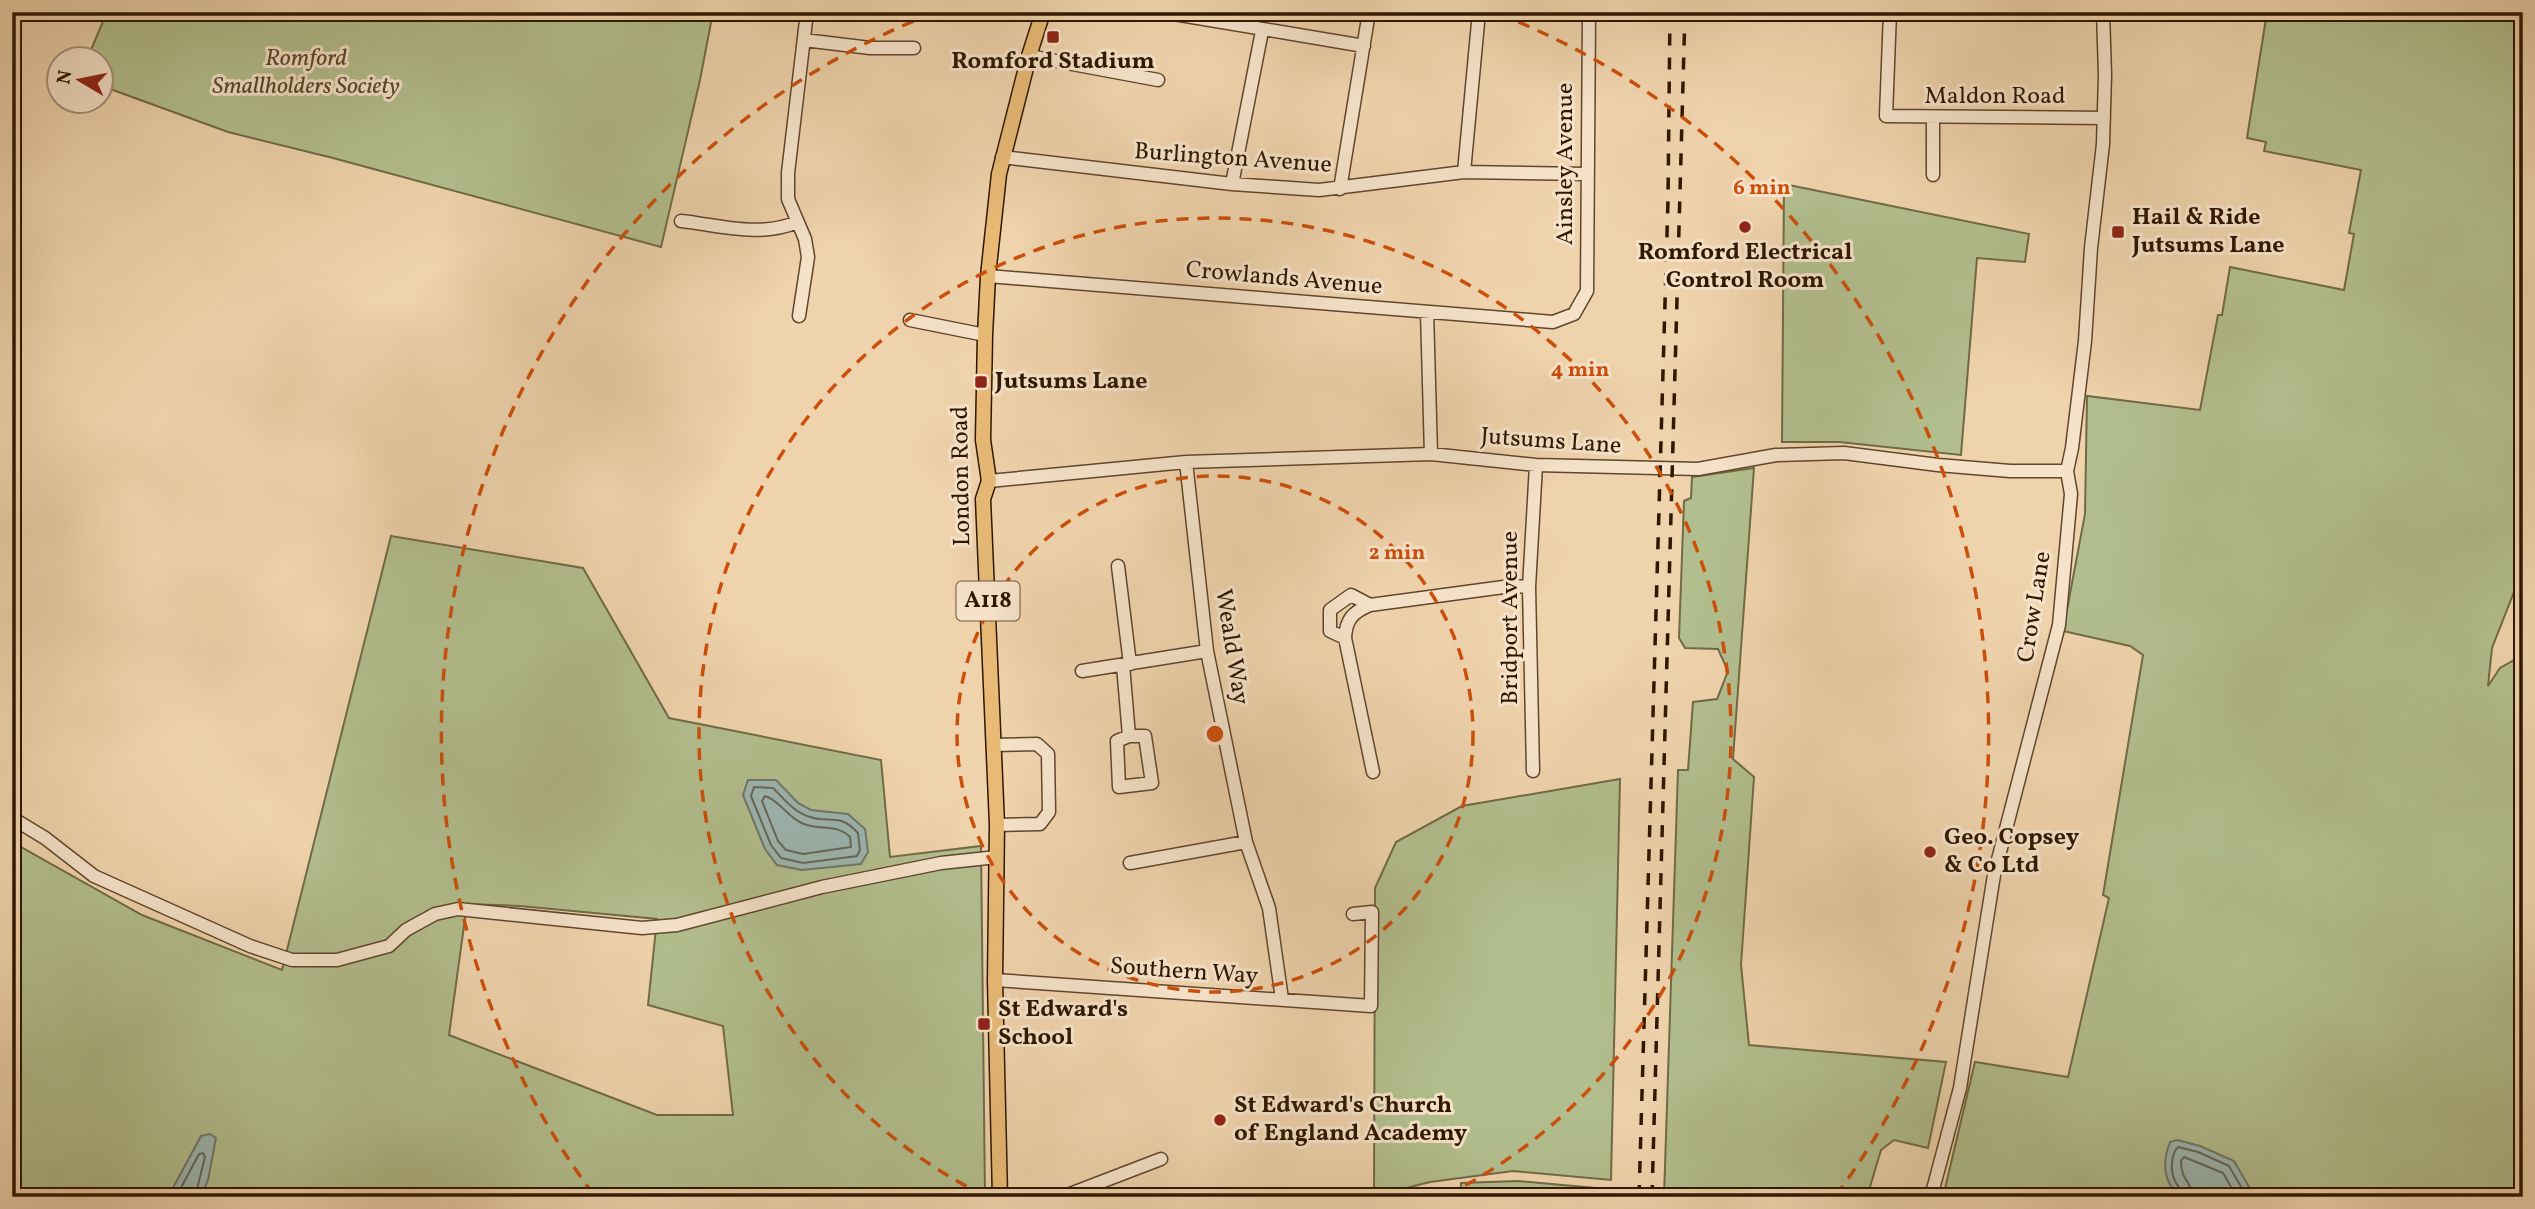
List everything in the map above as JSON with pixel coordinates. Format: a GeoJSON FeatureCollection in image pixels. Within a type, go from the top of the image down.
{"type":"FeatureCollection","features":[{"type":"Feature","properties":{"kind":"main road","name":"London Road"},"geometry":{"type":"LineString","coordinates":[[999,1197],[995,980],[997,856],[983,499],[989,481],[983,440],[985,335],[988,276],[1002,157],[1043,12]]}},
{"type":"Feature","properties":{"kind":"street"},"geometry":{"type":"LineString","coordinates":[[799,316],[808,257],[805,239],[788,199],[788,173],[807,12]]}},
{"type":"Feature","properties":{"kind":"street"},"geometry":{"type":"LineString","coordinates":[[1161,12],[1364,46]]}},
{"type":"Feature","properties":{"kind":"street"},"geometry":{"type":"LineString","coordinates":[[1340,189],[1369,12]]}},
{"type":"Feature","properties":{"kind":"street"},"geometry":{"type":"LineString","coordinates":[[1464,172],[1479,12]]}},
{"type":"Feature","properties":{"kind":"street","name":"Ainsley Avenue"},"geometry":{"type":"LineString","coordinates":[[1574,314],[1587,291],[1589,12]]}},
{"type":"Feature","properties":{"kind":"street","name":"Maldon Road"},"geometry":{"type":"LineString","coordinates":[[1890,12],[1886,116],[2104,118]]}},
{"type":"Feature","properties":{"kind":"street","name":"Crow Lane"},"geometry":{"type":"LineString","coordinates":[[1931,1197],[1960,1088],[1994,875],[2059,625],[2070,494],[2067,471],[2085,341],[2104,118],[2103,12]]}},
{"type":"Feature","properties":{"kind":"street"},"geometry":{"type":"LineString","coordinates":[[1232,184],[1262,31]]}},
{"type":"Feature","properties":{"kind":"street"},"geometry":{"type":"LineString","coordinates":[[804,40],[870,48],[914,48]]}},
{"type":"Feature","properties":{"kind":"street"},"geometry":{"type":"LineString","coordinates":[[1029,56],[1158,80]]}},
{"type":"Feature","properties":{"kind":"street"},"geometry":{"type":"LineString","coordinates":[[1933,118],[1933,175]]}},
{"type":"Feature","properties":{"kind":"street","name":"Burlington Avenue"},"geometry":{"type":"LineString","coordinates":[[1002,157],[1232,184],[1319,190],[1464,172],[1586,174]]}},
{"type":"Feature","properties":{"kind":"street"},"geometry":{"type":"LineString","coordinates":[[681,221],[763,230],[781,229],[797,222]]}},
{"type":"Feature","properties":{"kind":"street","name":"Crowlands Avenue"},"geometry":{"type":"LineString","coordinates":[[988,276],[1553,322],[1574,314]]}},
{"type":"Feature","properties":{"kind":"street"},"geometry":{"type":"LineString","coordinates":[[1427,312],[1431,454]]}},
{"type":"Feature","properties":{"kind":"street"},"geometry":{"type":"LineString","coordinates":[[910,320],[985,335]]}},
{"type":"Feature","properties":{"kind":"street","name":"Jutsums Lane"},"geometry":{"type":"LineString","coordinates":[[989,481],[1186,462],[1431,454],[1536,465],[1698,469],[1776,455],[1844,453],[1938,466],[2010,471],[2067,471]]}},
{"type":"Feature","properties":{"kind":"street","name":"Weald Way"},"geometry":{"type":"LineString","coordinates":[[1186,462],[1207,651],[1246,842],[1269,908],[1282,999]]}},
{"type":"Feature","properties":{"kind":"street","name":"Bridport Avenue"},"geometry":{"type":"LineString","coordinates":[[1533,771],[1530,587],[1536,465]]}},
{"type":"Feature","properties":{"kind":"street"},"geometry":{"type":"LineString","coordinates":[[1118,566],[1129,736]]}},
{"type":"Feature","properties":{"kind":"street"},"geometry":{"type":"LineString","coordinates":[[1373,772],[1345,638],[1346,624],[1354,612],[1370,605],[1511,586],[1530,587]]}},
{"type":"Feature","properties":{"kind":"street"},"geometry":{"type":"LineString","coordinates":[[1345,638],[1330,631],[1330,610],[1351,595],[1370,605]]}},
{"type":"Feature","properties":{"kind":"street"},"geometry":{"type":"LineString","coordinates":[[1082,671],[1207,651]]}},
{"type":"Feature","properties":{"kind":"street"},"geometry":{"type":"LineString","coordinates":[[1129,736],[1145,736],[1152,783],[1119,787],[1117,741],[1129,736]]}},
{"type":"Feature","properties":{"kind":"street"},"geometry":{"type":"LineString","coordinates":[[994,745],[1037,744],[1048,754],[1049,812],[1040,824],[996,825]]}},
{"type":"Feature","properties":{"kind":"street"},"geometry":{"type":"LineString","coordinates":[[12,818],[44,838],[94,876],[250,946],[292,960],[337,960],[389,946],[406,930],[435,914],[458,909],[642,928],[677,925],[822,887],[941,863],[997,856]]}},
{"type":"Feature","properties":{"kind":"street"},"geometry":{"type":"LineString","coordinates":[[1130,863],[1246,842]]}},
{"type":"Feature","properties":{"kind":"street","name":"Southern Way"},"geometry":{"type":"LineString","coordinates":[[995,980],[1371,1006],[1372,912],[1353,914]]}},
{"type":"Feature","properties":{"kind":"street"},"geometry":{"type":"LineString","coordinates":[[1062,1197],[1161,1159]]}},
{"type":"Feature","properties":{"kind":"green space","name":"Romford Smallholders Society"},"geometry":{"type":"Polygon","coordinates":[[[107,12],[713,12],[661,247],[228,132],[116,91],[116,46],[93,46],[107,12]]]}},
{"type":"Feature","properties":{"kind":"green space"},"geometry":{"type":"Polygon","coordinates":[[[2267,12],[2523,12],[2523,569],[2492,648],[2488,686],[2500,668],[2523,655],[2523,1197],[1943,1197],[1975,1062],[2068,1077],[2109,898],[2103,895],[2143,655],[2130,646],[2063,631],[2085,514],[2087,396],[2200,410],[2230,267],[2344,290],[2354,234],[2349,233],[2361,170],[2264,151],[2266,142],[2247,138],[2267,12]]]}},
{"type":"Feature","properties":{"kind":"green space"},"geometry":{"type":"Polygon","coordinates":[[[1784,184],[2029,234],[2025,262],[1977,258],[1961,455],[1839,442],[1782,442],[1784,184]]]}},
{"type":"Feature","properties":{"kind":"green space"},"geometry":{"type":"Polygon","coordinates":[[[1754,468],[1733,759],[1754,777],[1741,965],[1749,1045],[1946,1062],[1928,1148],[1894,1140],[1881,1150],[1867,1197],[1664,1197],[1678,770],[1688,770],[1693,702],[1717,699],[1728,671],[1718,649],[1685,648],[1679,638],[1684,501],[1691,498],[1692,477],[1754,468]]]}},
{"type":"Feature","properties":{"kind":"green space"},"geometry":{"type":"Polygon","coordinates":[[[391,536],[583,568],[669,718],[881,760],[890,857],[981,846],[985,1197],[12,1197],[12,842],[142,915],[282,970],[391,536]],[[467,904],[449,1035],[657,1115],[733,1115],[723,1026],[648,1005],[657,919],[520,906],[467,904]]]}},
{"type":"Feature","properties":{"kind":"green space"},"geometry":{"type":"Polygon","coordinates":[[[1620,779],[1611,1180],[1513,1171],[1430,1182],[1374,1196],[1375,888],[1396,842],[1462,806],[1620,779]]]}},
{"type":"Feature","properties":{"kind":"green space"},"geometry":{"type":"Polygon","coordinates":[[[1518,1181],[1606,1189],[1606,1197],[1460,1197],[1461,1183],[1518,1181]]]}},
{"type":"Feature","properties":{"kind":"water"},"geometry":{"type":"Polygon","coordinates":[[[748,780],[776,780],[798,803],[811,810],[848,814],[865,829],[868,852],[861,864],[802,870],[777,865],[765,849],[743,795],[748,780]]]}},
{"type":"Feature","properties":{"kind":"water"},"geometry":{"type":"Polygon","coordinates":[[[210,1134],[216,1138],[208,1180],[201,1197],[168,1197],[201,1136],[210,1134]]]}},
{"type":"Feature","properties":{"kind":"water"},"geometry":{"type":"Polygon","coordinates":[[[2177,1140],[2200,1146],[2234,1161],[2255,1197],[2180,1196],[2170,1185],[2165,1164],[2170,1142],[2177,1140]]]}},
{"type":"Feature","properties":{"kind":"railway"},"geometry":{"type":"LineString","coordinates":[[1639,1197],[1668,200],[1670,12]]}},
{"type":"Feature","properties":{"kind":"railway"},"geometry":{"type":"LineString","coordinates":[[1652,1197],[1685,12]]}},
{"type":"Feature","properties":{"kind":"place","name":"Romford Stadium"},"geometry":{"type":"Point","coordinates":[1053,37]}},
{"type":"Feature","properties":{"kind":"place","name":"Romford Electrical Control Room"},"geometry":{"type":"Point","coordinates":[1745,227]}},
{"type":"Feature","properties":{"kind":"place","name":"Hail & Ride Jutsums Lane"},"geometry":{"type":"Point","coordinates":[2118,232]}},
{"type":"Feature","properties":{"kind":"place","name":"Jutsums Lane"},"geometry":{"type":"Point","coordinates":[981,382]}},
{"type":"Feature","properties":{"kind":"place","name":"Geo. Copsey & Co Ltd"},"geometry":{"type":"Point","coordinates":[1930,852]}},
{"type":"Feature","properties":{"kind":"place","name":"St Edward's School"},"geometry":{"type":"Point","coordinates":[984,1024]}},
{"type":"Feature","properties":{"kind":"place","name":"St Edward's Church of England Academy"},"geometry":{"type":"Point","coordinates":[1220,1120]}}]}
